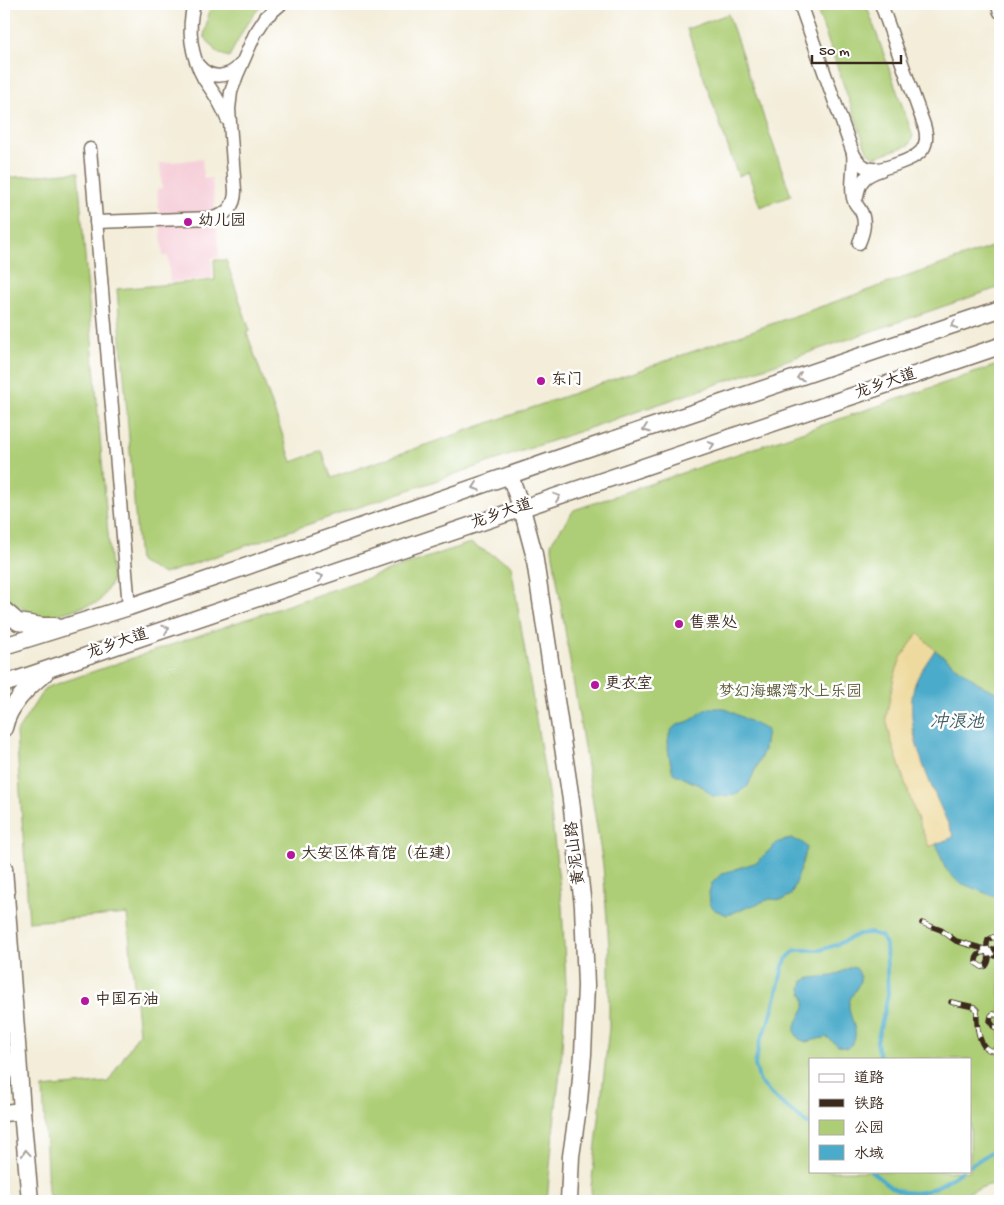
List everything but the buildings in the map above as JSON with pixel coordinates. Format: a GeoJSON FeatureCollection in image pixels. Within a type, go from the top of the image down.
{"type":"FeatureCollection","features":[{"type":"Feature","properties":{"kind":"main road","name":"龙乡大道"},"geometry":{"type":"LineString","coordinates":[[4,646],[128,607],[1000,309]]}},
{"type":"Feature","properties":{"kind":"main road","name":"龙乡大道"},"geometry":{"type":"LineString","coordinates":[[4,684],[1000,346]]}},
{"type":"Feature","properties":{"kind":"main road","name":"黄泥山路"},"geometry":{"type":"LineString","coordinates":[[510,476],[522,509],[534,554],[571,800],[584,906],[586,986],[579,1102],[572,1156],[570,1201]]}},
{"type":"Feature","properties":{"kind":"main road"},"geometry":{"type":"LineString","coordinates":[[4,610],[18,622],[42,626],[69,626]]}},
{"type":"Feature","properties":{"kind":"main road"},"geometry":{"type":"LineString","coordinates":[[4,728],[16,702],[29,686],[53,667]]}},
{"type":"Feature","properties":{"kind":"main road"},"geometry":{"type":"LineString","coordinates":[[4,868],[30,1201]]}},
{"type":"Feature","properties":{"kind":"main road"},"geometry":{"type":"LineString","coordinates":[[4,1113],[22,1111]]}},
{"type":"Feature","properties":{"kind":"street"},"geometry":{"type":"LineString","coordinates":[[194,4],[190,30],[193,50],[205,80],[224,109],[230,134]]}},
{"type":"Feature","properties":{"kind":"street"},"geometry":{"type":"LineString","coordinates":[[96,222],[212,218],[224,214],[232,206],[235,196],[229,109],[231,92],[260,25],[281,4]]}},
{"type":"Feature","properties":{"kind":"street"},"geometry":{"type":"LineString","coordinates":[[800,4],[853,153],[858,162],[863,166],[871,170],[883,170]]}},
{"type":"Feature","properties":{"kind":"street"},"geometry":{"type":"LineString","coordinates":[[859,242],[864,226],[864,217],[858,204],[857,196],[860,184],[868,175],[911,160],[917,156],[923,148],[926,136],[924,125],[881,4]]}},
{"type":"Feature","properties":{"kind":"street"},"geometry":{"type":"LineString","coordinates":[[998,4],[1000,12]]}},
{"type":"Feature","properties":{"kind":"street"},"geometry":{"type":"LineString","coordinates":[[196,59],[203,70],[217,76],[234,72],[242,63]]}},
{"type":"Feature","properties":{"kind":"street"},"geometry":{"type":"LineString","coordinates":[[90,149],[128,607]]}},
{"type":"Feature","properties":{"kind":"street"},"geometry":{"type":"LineString","coordinates":[[853,153],[853,197],[855,204],[860,209]]}},
{"type":"Feature","properties":{"kind":"shaded area","name":"幼儿园"},"geometry":{"type":"Polygon","coordinates":[[[202,159],[204,179],[212,178],[219,257],[211,258],[212,278],[170,282],[168,256],[163,256],[157,189],[162,188],[160,163],[202,159]]]}},
{"type":"Feature","properties":{"kind":"green space"},"geometry":{"type":"Polygon","coordinates":[[[211,4],[262,4],[246,25],[229,57],[217,53],[204,36],[211,4]]]}},
{"type":"Feature","properties":{"kind":"green space"},"geometry":{"type":"Polygon","coordinates":[[[815,4],[866,4],[913,136],[909,145],[875,157],[867,151],[815,4]]]}},
{"type":"Feature","properties":{"kind":"green space"},"geometry":{"type":"Polygon","coordinates":[[[728,14],[791,196],[760,207],[748,172],[738,176],[687,29],[728,14]]]}},
{"type":"Feature","properties":{"kind":"green space"},"geometry":{"type":"Polygon","coordinates":[[[78,172],[112,582],[99,602],[42,619],[6,599],[4,575],[4,178],[78,172]]]}},
{"type":"Feature","properties":{"kind":"green space"},"geometry":{"type":"Polygon","coordinates":[[[1000,244],[1000,287],[164,574],[139,562],[117,289],[215,280],[214,260],[226,260],[250,331],[247,333],[292,462],[322,451],[331,478],[1000,244]]]}},
{"type":"Feature","properties":{"kind":"green space","name":"梦幻海螺湾水上乐园"},"geometry":{"type":"Polygon","coordinates":[[[1000,364],[1000,1181],[944,1201],[592,1201],[591,1187],[609,1028],[609,947],[603,865],[551,543],[574,510],[1000,364]]]}},
{"type":"Feature","properties":{"kind":"green space","name":"大安区体育馆（在建）"},"geometry":{"type":"Polygon","coordinates":[[[470,543],[511,565],[550,805],[562,906],[566,984],[561,1064],[547,1201],[50,1201],[43,1088],[108,1082],[139,1033],[127,914],[29,922],[16,733],[45,688],[470,543]]]}},
{"type":"Feature","properties":{"kind":"sand"},"geometry":{"type":"Polygon","coordinates":[[[918,633],[935,650],[924,667],[913,729],[934,791],[954,837],[929,847],[914,810],[891,740],[886,718],[894,677],[901,658],[918,633]]]}},
{"type":"Feature","properties":{"kind":"water","name":"冲浪池"},"geometry":{"type":"Polygon","coordinates":[[[935,650],[981,685],[1000,694],[1000,899],[958,882],[945,868],[936,844],[954,837],[923,764],[913,724],[912,705],[916,682],[923,667],[935,650]]]}},
{"type":"Feature","properties":{"kind":"water"},"geometry":{"type":"Polygon","coordinates":[[[709,708],[724,708],[767,730],[764,750],[748,786],[735,795],[712,796],[703,787],[673,773],[668,749],[671,731],[674,727],[691,720],[709,708]]]}},
{"type":"Feature","properties":{"kind":"water"},"geometry":{"type":"Polygon","coordinates":[[[791,839],[802,842],[807,848],[791,895],[782,900],[770,899],[727,915],[715,910],[710,904],[709,892],[712,883],[721,874],[757,862],[778,842],[791,839]]]}},
{"type":"Feature","properties":{"kind":"water"},"geometry":{"type":"Polygon","coordinates":[[[851,967],[856,968],[860,978],[860,982],[849,1004],[855,1028],[855,1037],[852,1044],[847,1048],[838,1046],[827,1037],[806,1042],[799,1039],[795,1033],[795,1026],[805,1007],[805,1000],[801,989],[803,981],[810,978],[833,976],[851,967]]]}},
{"type":"Feature","properties":{"kind":"waterway"},"geometry":{"type":"LineString","coordinates":[[809,1125],[774,1097],[760,1082],[755,1065],[760,1041],[770,1019],[783,966],[787,958],[796,950],[821,950],[859,934],[871,933],[881,936],[886,945],[888,995],[877,1042],[879,1054],[882,1058]]}},
{"type":"Feature","properties":{"kind":"waterway"},"geometry":{"type":"LineString","coordinates":[[972,1165],[1000,1146]]}},
{"type":"Feature","properties":{"kind":"waterway"},"geometry":{"type":"LineString","coordinates":[[872,1172],[896,1190],[915,1193],[939,1186],[960,1172]]}},
{"type":"Feature","properties":{"kind":"railway"},"geometry":{"type":"LineString","coordinates":[[922,923],[941,930],[956,941],[984,949],[986,951],[987,953],[988,955],[989,959],[986,966],[982,967],[976,963],[976,958],[982,953],[985,952],[989,951],[993,950],[997,948],[998,940],[993,937],[988,940],[987,949],[989,952],[1000,958]]}},
{"type":"Feature","properties":{"kind":"railway"},"geometry":{"type":"LineString","coordinates":[[951,1002],[974,1007],[977,1010],[978,1031],[983,1045],[987,1049],[1000,1048]]}},
{"type":"Feature","properties":{"kind":"railway"},"geometry":{"type":"LineString","coordinates":[[1000,1016],[993,1014],[990,1021],[993,1026],[1000,1030]]}},
{"type":"Feature","properties":{"kind":"place","name":"幼儿园"},"geometry":{"type":"Point","coordinates":[188,222]}},
{"type":"Feature","properties":{"kind":"place","name":"东门"},"geometry":{"type":"Point","coordinates":[541,381]}},
{"type":"Feature","properties":{"kind":"place","name":"售票处"},"geometry":{"type":"Point","coordinates":[679,624]}},
{"type":"Feature","properties":{"kind":"place","name":"更衣室"},"geometry":{"type":"Point","coordinates":[595,685]}},
{"type":"Feature","properties":{"kind":"place","name":"大安区体育馆（在建）"},"geometry":{"type":"Point","coordinates":[291,855]}},
{"type":"Feature","properties":{"kind":"place","name":"中国石油"},"geometry":{"type":"Point","coordinates":[85,1001]}}]}
